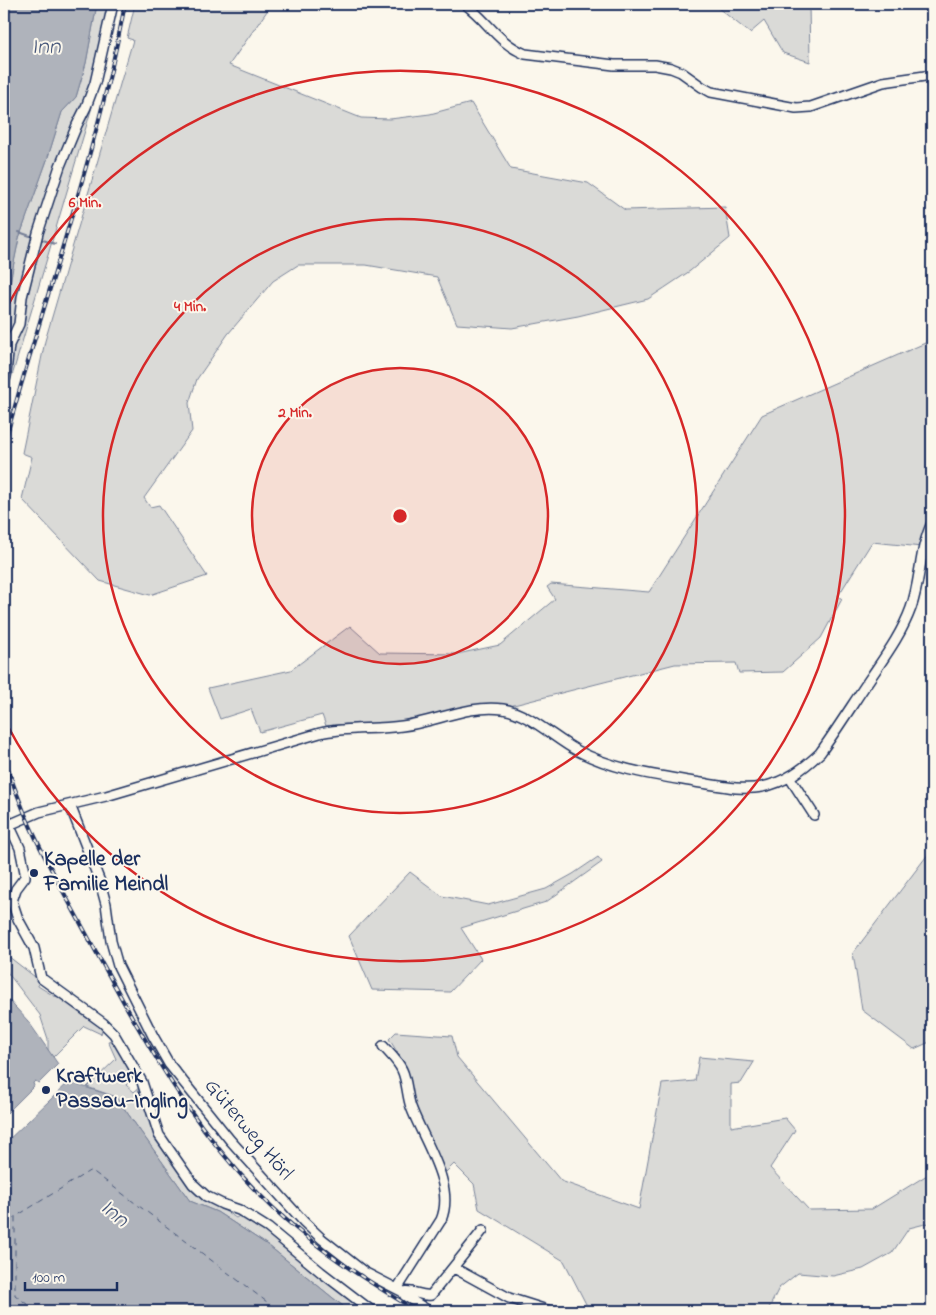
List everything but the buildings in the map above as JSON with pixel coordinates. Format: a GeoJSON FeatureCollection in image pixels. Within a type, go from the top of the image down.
{"type":"FeatureCollection","features":[{"type":"Feature","properties":{"kind":"street"},"geometry":{"type":"LineString","coordinates":[[4,390],[9,345],[19,324],[22,297],[38,233],[60,166],[95,83],[113,4]]}},
{"type":"Feature","properties":{"kind":"street"},"geometry":{"type":"LineString","coordinates":[[465,4],[504,42],[525,54],[614,65],[656,65],[671,68],[681,72],[711,92],[789,107],[811,107],[883,82],[932,76]]}},
{"type":"Feature","properties":{"kind":"street"},"geometry":{"type":"LineString","coordinates":[[9,825],[39,812],[70,805],[320,733],[347,728],[375,729],[404,726],[474,709],[492,708],[511,711],[580,752],[622,769],[734,788],[761,787],[790,778],[820,753],[888,652],[903,626],[911,608],[923,549],[932,523]]}},
{"type":"Feature","properties":{"kind":"street"},"geometry":{"type":"LineString","coordinates":[[790,778],[814,815]]}},
{"type":"Feature","properties":{"kind":"street","name":"Güterweg Hörl"},"geometry":{"type":"LineString","coordinates":[[70,805],[100,882],[106,904],[111,942],[118,966],[153,1036],[170,1064],[230,1140],[304,1222],[341,1255],[364,1272],[400,1290],[405,1296],[429,1311]]}},
{"type":"Feature","properties":{"kind":"street"},"geometry":{"type":"LineString","coordinates":[[4,814],[20,848],[25,872],[25,877],[16,889],[12,901],[18,918],[34,948],[42,978],[103,1023],[114,1034],[142,1082],[160,1135],[193,1184],[206,1196],[240,1210],[268,1228],[372,1311]]}},
{"type":"Feature","properties":{"kind":"street"},"geometry":{"type":"LineString","coordinates":[[383,1046],[402,1070],[410,1106],[438,1168],[445,1198],[444,1213],[441,1220],[400,1290],[421,1296],[431,1296],[483,1230]]}},
{"type":"Feature","properties":{"kind":"street"},"geometry":{"type":"LineString","coordinates":[[454,1268],[508,1298],[550,1311]]}},
{"type":"Feature","properties":{"kind":"shaded area"},"geometry":{"type":"Polygon","coordinates":[[[97,4],[110,4],[92,88],[92,107],[4,403],[4,322],[19,238],[62,112],[76,97],[86,63],[97,4]]]}},
{"type":"Feature","properties":{"kind":"shaded area"},"geometry":{"type":"Polygon","coordinates":[[[135,4],[272,4],[229,65],[361,118],[390,119],[430,114],[471,103],[511,169],[588,183],[625,210],[725,207],[730,238],[690,271],[648,299],[578,316],[512,328],[457,324],[437,277],[366,265],[298,265],[273,281],[228,334],[197,379],[189,403],[192,431],[144,498],[150,507],[159,505],[207,576],[150,595],[100,581],[22,499],[32,457],[22,453],[45,341],[133,40],[127,38],[135,4]]]}},
{"type":"Feature","properties":{"kind":"shaded area"},"geometry":{"type":"Polygon","coordinates":[[[272,4],[284,4],[282,7],[272,4]]]}},
{"type":"Feature","properties":{"kind":"shaded area"},"geometry":{"type":"Polygon","coordinates":[[[713,4],[809,4],[810,62],[783,53],[764,21],[750,33],[713,4]]]}},
{"type":"Feature","properties":{"kind":"shaded area"},"geometry":{"type":"Polygon","coordinates":[[[932,340],[932,548],[872,542],[838,596],[842,599],[821,638],[783,672],[739,673],[736,663],[675,664],[510,706],[474,705],[404,722],[326,726],[322,715],[260,732],[251,709],[220,719],[208,688],[291,670],[350,626],[380,653],[457,654],[500,645],[555,599],[547,587],[551,584],[649,592],[762,415],[932,340]]]}},
{"type":"Feature","properties":{"kind":"shaded area"},"geometry":{"type":"Polygon","coordinates":[[[932,849],[932,1041],[914,1049],[862,1010],[853,953],[932,849]]]}},
{"type":"Feature","properties":{"kind":"shaded area"},"geometry":{"type":"Polygon","coordinates":[[[598,857],[602,862],[546,902],[461,928],[481,959],[450,992],[372,990],[349,936],[410,872],[442,896],[488,905],[546,889],[598,857]]]}},
{"type":"Feature","properties":{"kind":"shaded area"},"geometry":{"type":"Polygon","coordinates":[[[4,953],[39,980],[38,986],[54,996],[62,997],[103,1027],[101,1034],[84,1026],[52,1058],[48,1052],[48,1039],[40,1015],[4,968],[4,953]]]}},
{"type":"Feature","properties":{"kind":"shaded area"},"geometry":{"type":"Polygon","coordinates":[[[396,1032],[452,1036],[457,1057],[561,1181],[639,1209],[662,1084],[695,1081],[699,1057],[754,1062],[741,1083],[731,1084],[731,1127],[785,1118],[795,1130],[770,1168],[809,1210],[872,1209],[932,1172],[932,1219],[929,1223],[909,1228],[892,1253],[863,1269],[833,1276],[798,1273],[779,1288],[768,1310],[770,1311],[582,1311],[586,1304],[564,1261],[479,1209],[474,1184],[454,1164],[446,1172],[413,1106],[406,1066],[389,1039],[396,1032]]]}},
{"type":"Feature","properties":{"kind":"shaded area"},"geometry":{"type":"Polygon","coordinates":[[[114,1040],[136,1075],[126,1085],[134,1092],[141,1086],[147,1105],[193,1190],[236,1218],[242,1214],[263,1227],[370,1311],[349,1311],[269,1246],[217,1212],[190,1201],[116,1097],[87,1087],[116,1059],[108,1041],[114,1040]]]}},
{"type":"Feature","properties":{"kind":"water","name":"Inn"},"geometry":{"type":"Polygon","coordinates":[[[4,4],[97,4],[86,63],[76,97],[62,112],[19,238],[4,322],[4,4]]]}},
{"type":"Feature","properties":{"kind":"water"},"geometry":{"type":"Polygon","coordinates":[[[4,995],[28,1021],[58,1064],[39,1083],[35,1081],[33,1083],[34,1086],[4,1116],[4,995]]]}},
{"type":"Feature","properties":{"kind":"water"},"geometry":{"type":"Polygon","coordinates":[[[72,1079],[78,1085],[116,1097],[190,1201],[217,1212],[269,1246],[349,1311],[4,1311],[4,1144],[72,1079]]]}},
{"type":"Feature","properties":{"kind":"waterway"},"geometry":{"type":"LineString","coordinates":[[19,232],[33,237]]}},
{"type":"Feature","properties":{"kind":"waterway"},"geometry":{"type":"LineString","coordinates":[[40,239],[55,244]]}},
{"type":"Feature","properties":{"kind":"ferry route"},"geometry":{"type":"LineString","coordinates":[[36,1311],[15,1295],[15,1217],[91,1170],[279,1311]]}},
{"type":"Feature","properties":{"kind":"railway"},"geometry":{"type":"LineString","coordinates":[[4,445],[85,171],[100,116],[125,4]]}},
{"type":"Feature","properties":{"kind":"railway"},"geometry":{"type":"LineString","coordinates":[[4,757],[40,848],[115,987],[182,1099],[208,1135],[265,1200],[298,1230],[341,1263],[417,1311]]}},
{"type":"Feature","properties":{"kind":"place","name":"Kapelle der Familie Meindl"},"geometry":{"type":"Point","coordinates":[34,873]}},
{"type":"Feature","properties":{"kind":"place","name":"Kraftwerk Passau-Ingling"},"geometry":{"type":"Point","coordinates":[46,1090]}}]}
